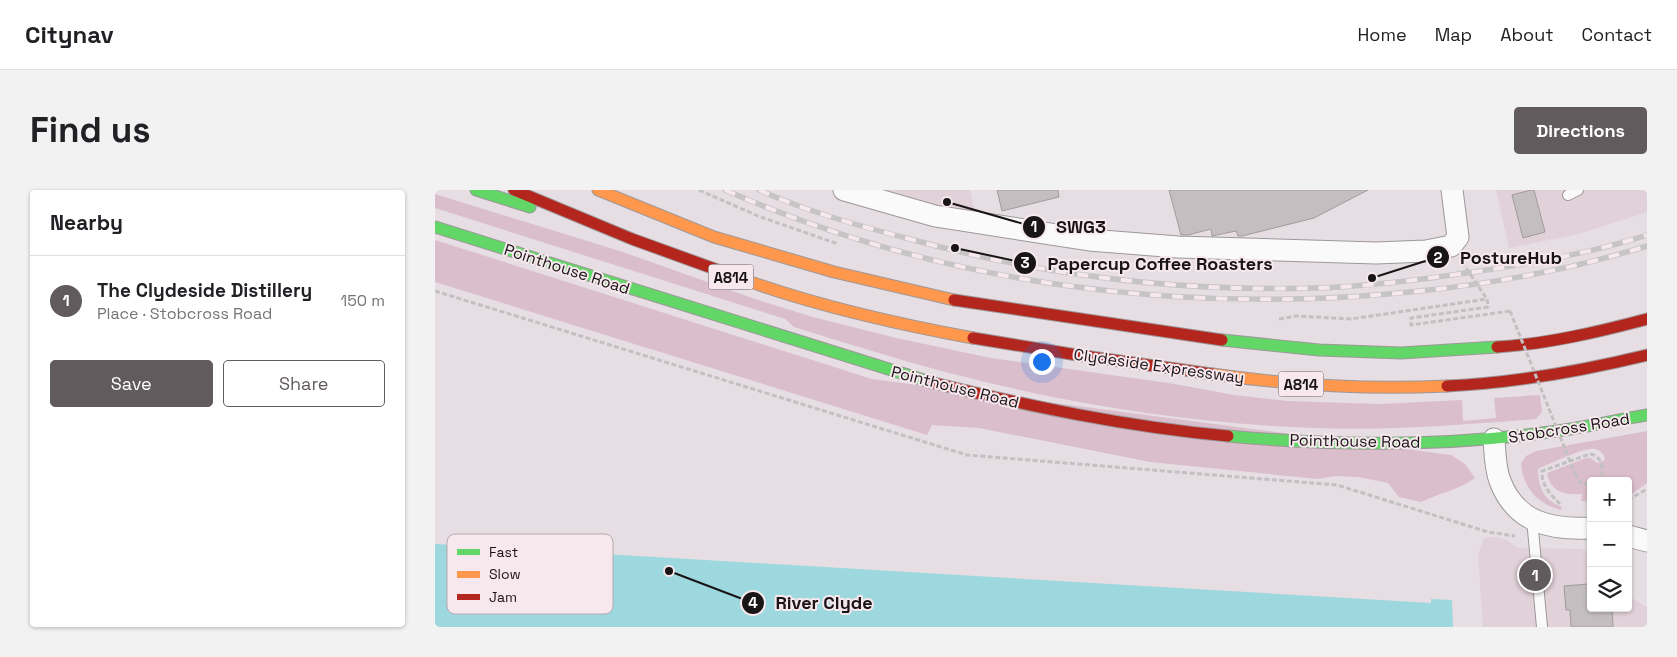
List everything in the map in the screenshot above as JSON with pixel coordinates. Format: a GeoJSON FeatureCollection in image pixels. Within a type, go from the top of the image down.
{"type":"FeatureCollection","features":[{"type":"Feature","properties":{"kind":"main road","name":"A814"},"geometry":{"type":"LineString","coordinates":[[476,190],[634,239]]}},
{"type":"Feature","properties":{"kind":"main road","name":"Clydeside Expressway"},"geometry":{"type":"LineString","coordinates":[[514,190],[741,280],[831,307],[956,336],[1145,365],[1273,382],[1347,387],[1411,388],[1481,384],[1589,369],[1647,355]]}},
{"type":"Feature","properties":{"kind":"main road","name":"A814"},"geometry":{"type":"LineString","coordinates":[[599,190],[714,237],[834,272],[965,303],[1198,337],[1319,350],[1401,353],[1515,346],[1601,331],[1647,319]]}},
{"type":"Feature","properties":{"kind":"main road","name":"Pointhouse Road"},"geometry":{"type":"LineString","coordinates":[[435,227],[875,367],[961,391],[1041,409],[1163,429],[1289,440],[1353,443],[1494,440]]}},
{"type":"Feature","properties":{"kind":"main road","name":"Stobcross Road"},"geometry":{"type":"LineString","coordinates":[[1494,440],[1562,432],[1647,415]]}},
{"type":"Feature","properties":{"kind":"street"},"geometry":{"type":"LineString","coordinates":[[844,190],[935,216],[1089,240],[1178,247],[1376,253],[1426,251],[1451,246],[1458,237],[1452,190]]}},
{"type":"Feature","properties":{"kind":"street","name":"Stobcross Road"},"geometry":{"type":"LineString","coordinates":[[1494,440],[1496,469],[1499,481],[1512,503],[1522,513],[1547,525],[1566,529],[1587,528]]}},
{"type":"Feature","properties":{"kind":"street"},"geometry":{"type":"LineString","coordinates":[[1632,537],[1647,541]]}},
{"type":"Feature","properties":{"kind":"lane"},"geometry":{"type":"LineString","coordinates":[[1568,195],[1578,190]]}},
{"type":"Feature","properties":{"kind":"lane"},"geometry":{"type":"LineString","coordinates":[[1532,519],[1542,627]]}},
{"type":"Feature","properties":{"kind":"path"},"geometry":{"type":"LineString","coordinates":[[699,190],[758,216],[845,247]]}},
{"type":"Feature","properties":{"kind":"path"},"geometry":{"type":"LineString","coordinates":[[1451,246],[1487,299],[1488,307],[1411,318],[1411,325],[1510,311],[1575,474],[1580,483],[1587,484]]}},
{"type":"Feature","properties":{"kind":"path"},"geometry":{"type":"LineString","coordinates":[[435,291],[967,455],[1337,485],[1487,532],[1519,536],[1532,519]]}},
{"type":"Feature","properties":{"kind":"path"},"geometry":{"type":"LineString","coordinates":[[1272,320],[1297,316],[1351,319],[1487,299]]}},
{"type":"Feature","properties":{"kind":"path"},"geometry":{"type":"LineString","coordinates":[[1566,529],[1567,510],[1546,489],[1541,478],[1542,471],[1585,454],[1595,454],[1599,457],[1602,466],[1600,477]]}},
{"type":"Feature","properties":{"kind":"path"},"geometry":{"type":"LineString","coordinates":[[1632,498],[1647,489]]}},
{"type":"Feature","properties":{"kind":"shaded area"},"geometry":{"type":"Polygon","coordinates":[[[876,190],[970,190],[975,214],[943,208],[876,190]]]}},
{"type":"Feature","properties":{"kind":"shaded area"},"geometry":{"type":"Polygon","coordinates":[[[1496,190],[1647,190],[1647,212],[1579,234],[1509,248],[1496,190]]]}},
{"type":"Feature","properties":{"kind":"shaded area"},"geometry":{"type":"Polygon","coordinates":[[[435,194],[623,252],[755,299],[813,317],[896,338],[991,358],[1175,384],[1234,395],[1287,401],[1380,404],[1462,400],[1463,421],[1496,418],[1494,398],[1540,395],[1542,412],[1536,419],[1425,427],[1341,429],[1274,426],[1194,419],[1115,408],[1037,394],[946,372],[794,327],[785,319],[435,208],[435,194]]]}},
{"type":"Feature","properties":{"kind":"shaded area"},"geometry":{"type":"Polygon","coordinates":[[[435,240],[872,379],[1451,455],[1465,464],[1475,478],[1462,486],[1421,502],[1399,497],[1388,483],[1358,477],[1335,476],[1318,479],[1150,462],[979,428],[932,425],[927,435],[435,282],[435,240]]]}},
{"type":"Feature","properties":{"kind":"shaded area"},"geometry":{"type":"Polygon","coordinates":[[[1647,431],[1647,483],[1632,494],[1632,477],[1587,477],[1587,502],[1581,501],[1582,494],[1564,493],[1555,488],[1547,473],[1586,458],[1591,458],[1597,463],[1605,460],[1602,453],[1595,449],[1575,453],[1538,469],[1539,482],[1543,492],[1551,501],[1562,507],[1561,510],[1538,499],[1525,480],[1521,463],[1526,456],[1536,451],[1647,431]]]}},
{"type":"Feature","properties":{"kind":"shaded area"},"geometry":{"type":"Polygon","coordinates":[[[1495,537],[1505,539],[1518,548],[1581,549],[1587,551],[1587,612],[1632,612],[1632,598],[1647,607],[1647,627],[1483,627],[1478,555],[1484,538],[1495,537]]]}},
{"type":"Feature","properties":{"kind":"water"},"geometry":{"type":"Polygon","coordinates":[[[435,544],[447,545],[447,614],[613,614],[613,555],[1431,603],[1431,599],[1452,600],[1453,627],[435,627],[435,544]]]}},
{"type":"Feature","properties":{"kind":"building"},"geometry":{"type":"Polygon","coordinates":[[[997,190],[1058,190],[1059,197],[1002,211],[997,190]]]}},
{"type":"Feature","properties":{"kind":"building"},"geometry":{"type":"Polygon","coordinates":[[[1169,190],[1368,190],[1314,218],[1242,236],[1238,236],[1236,231],[1212,236],[1211,229],[1181,235],[1169,190]]]}},
{"type":"Feature","properties":{"kind":"building"},"geometry":{"type":"Polygon","coordinates":[[[1534,190],[1545,232],[1523,238],[1512,195],[1534,190]]]}},
{"type":"Feature","properties":{"kind":"building"},"geometry":{"type":"Polygon","coordinates":[[[1587,584],[1587,612],[1612,612],[1613,627],[1571,627],[1570,610],[1566,610],[1564,586],[1587,584]]]}},
{"type":"Feature","properties":{"kind":"railway"},"geometry":{"type":"LineString","coordinates":[[725,190],[808,223],[892,249],[978,270],[1066,285],[1154,295],[1243,299],[1332,298],[1420,291],[1478,284],[1535,274],[1591,262],[1647,246]]}},
{"type":"Feature","properties":{"kind":"railway"},"geometry":{"type":"LineString","coordinates":[[759,190],[795,205],[850,223],[956,251],[1007,262],[1109,278],[1160,284],[1212,287],[1263,289],[1335,287],[1414,280],[1539,261],[1605,247],[1647,235]]}},
{"type":"Feature","properties":{"kind":"traffic: fast"},"geometry":{"type":"LineString","coordinates":[[476,190],[530,207]]}},
{"type":"Feature","properties":{"kind":"traffic: fast"},"geometry":{"type":"LineString","coordinates":[[435,227],[930,382]]}},
{"type":"Feature","properties":{"kind":"traffic: fast"},"geometry":{"type":"LineString","coordinates":[[1222,340],[1319,350],[1401,353],[1497,347]]}},
{"type":"Feature","properties":{"kind":"traffic: fast"},"geometry":{"type":"LineString","coordinates":[[1228,436],[1351,443],[1475,440],[1579,428],[1647,415]]}},
{"type":"Feature","properties":{"kind":"traffic: slow"},"geometry":{"type":"LineString","coordinates":[[598,190],[714,237],[834,272],[954,300]]}},
{"type":"Feature","properties":{"kind":"traffic: slow"},"geometry":{"type":"LineString","coordinates":[[748,281],[803,299],[859,314],[973,338]]}},
{"type":"Feature","properties":{"kind":"traffic: slow"},"geometry":{"type":"LineString","coordinates":[[1212,374],[1329,386],[1447,386]]}},
{"type":"Feature","properties":{"kind":"traffic: jam"},"geometry":{"type":"LineString","coordinates":[[514,190],[632,239],[748,281]]}},
{"type":"Feature","properties":{"kind":"traffic: jam"},"geometry":{"type":"LineString","coordinates":[[954,300],[1222,340]]}},
{"type":"Feature","properties":{"kind":"traffic: jam"},"geometry":{"type":"LineString","coordinates":[[1497,347],[1572,337],[1647,319]]}},
{"type":"Feature","properties":{"kind":"traffic: jam"},"geometry":{"type":"LineString","coordinates":[[973,338],[1212,374]]}},
{"type":"Feature","properties":{"kind":"traffic: jam"},"geometry":{"type":"LineString","coordinates":[[1447,386],[1547,375],[1647,355]]}},
{"type":"Feature","properties":{"kind":"traffic: jam"},"geometry":{"type":"LineString","coordinates":[[930,382],[1078,415],[1228,436]]}},
{"type":"Feature","properties":{"kind":"place","name":"SWG3"},"geometry":{"type":"Point","coordinates":[947,202]}},
{"type":"Feature","properties":{"kind":"place","name":"Papercup Coffee Roasters"},"geometry":{"type":"Point","coordinates":[955,248]}},
{"type":"Feature","properties":{"kind":"place","name":"PostureHub"},"geometry":{"type":"Point","coordinates":[1372,278]}},
{"type":"Feature","properties":{"kind":"place","name":"River Clyde"},"geometry":{"type":"Point","coordinates":[669,571]}},
{"type":"Feature","properties":{"kind":"place","name":"The Clydeside Distillery"},"geometry":{"type":"Point","coordinates":[1535,575]}}]}
